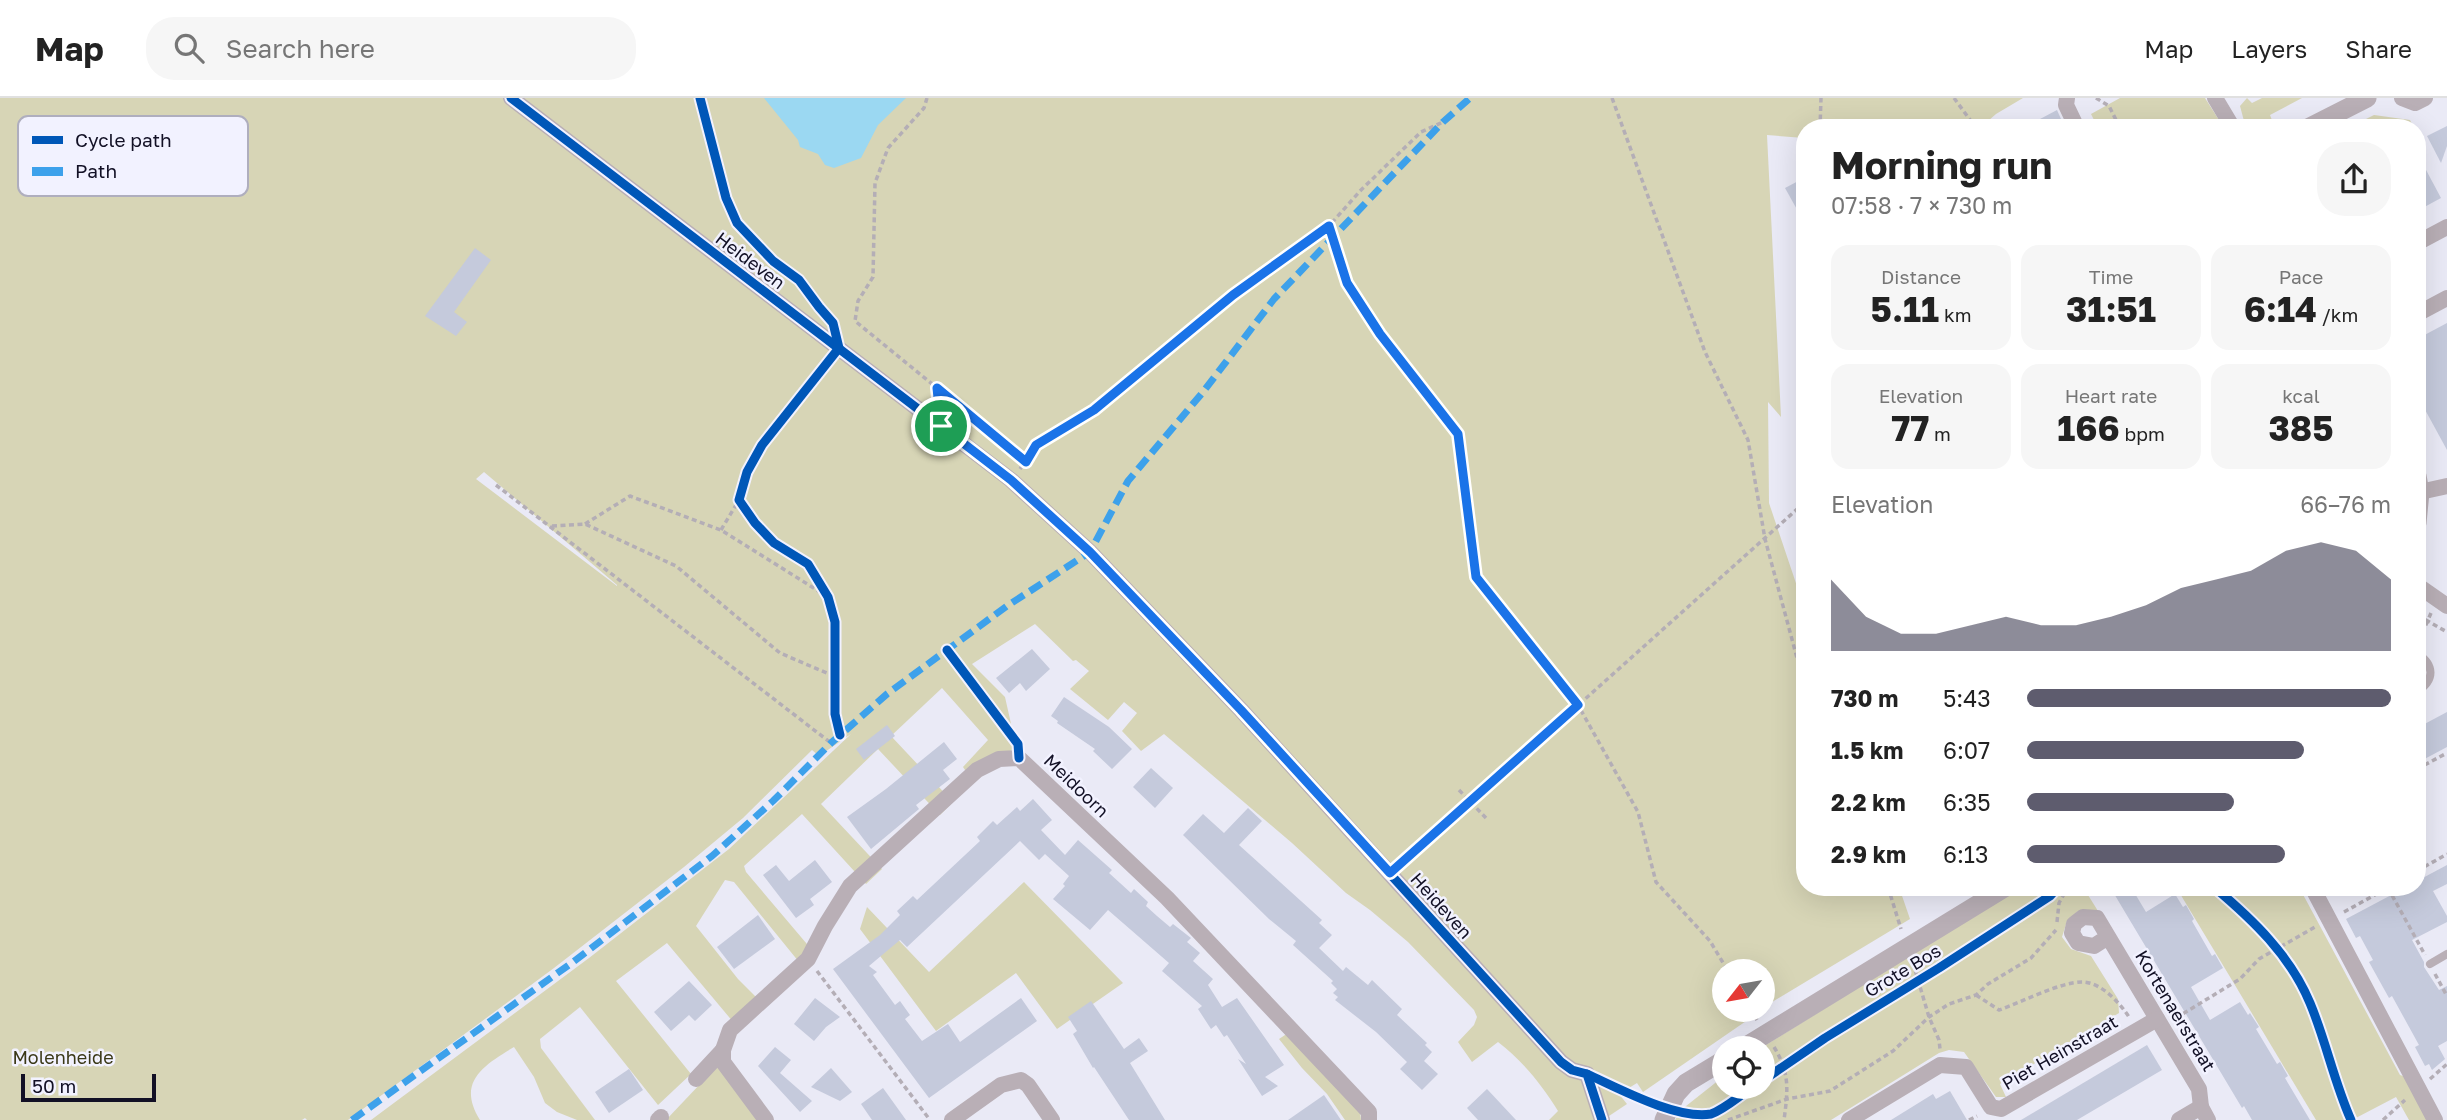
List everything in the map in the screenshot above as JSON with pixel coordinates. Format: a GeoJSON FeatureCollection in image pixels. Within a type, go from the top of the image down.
{"type":"FeatureCollection","features":[{"type":"Feature","properties":{"kind":"street","name":"Heideven"},"geometry":{"type":"LineString","coordinates":[[511,98],[1011,480],[1090,552],[1241,710],[1561,1062],[1572,1070],[1587,1074],[1602,1120]]}},
{"type":"Feature","properties":{"kind":"street"},"geometry":{"type":"LineString","coordinates":[[2067,98],[2066,105],[2073,119]]}},
{"type":"Feature","properties":{"kind":"street"},"geometry":{"type":"LineString","coordinates":[[2215,98],[2227,119]]}},
{"type":"Feature","properties":{"kind":"street"},"geometry":{"type":"LineString","coordinates":[[2326,119],[2367,98]]}},
{"type":"Feature","properties":{"kind":"street"},"geometry":{"type":"LineString","coordinates":[[2402,98],[2415,103],[2425,98]]}},
{"type":"Feature","properties":{"kind":"street"},"geometry":{"type":"LineString","coordinates":[[2426,238],[2447,227]]}},
{"type":"Feature","properties":{"kind":"street"},"geometry":{"type":"LineString","coordinates":[[2426,309],[2447,298]]}},
{"type":"Feature","properties":{"kind":"street"},"geometry":{"type":"LineString","coordinates":[[2426,485],[2447,486]]}},
{"type":"Feature","properties":{"kind":"street"},"geometry":{"type":"LineString","coordinates":[[2426,591],[2443,603]]}},
{"type":"Feature","properties":{"kind":"street","name":"Meidoorn"},"geometry":{"type":"LineString","coordinates":[[696,1079],[723,1050],[730,1030],[808,959],[850,886],[977,770],[999,760],[1019,758],[1167,898],[1369,1112],[1369,1120]]}},
{"type":"Feature","properties":{"kind":"street","name":"Grote Bos"},"geometry":{"type":"LineString","coordinates":[[1763,1036],[1991,896]]}},
{"type":"Feature","properties":{"kind":"street"},"geometry":{"type":"LineString","coordinates":[[2317,896],[2435,1120]]}},
{"type":"Feature","properties":{"kind":"street","name":"Kortenaerstraat"},"geometry":{"type":"LineString","coordinates":[[2108,937],[2199,1089],[2205,1114],[2179,1120]]}},
{"type":"Feature","properties":{"kind":"street","name":"Piet Heinstraat"},"geometry":{"type":"LineString","coordinates":[[1940,1065],[1966,1068],[1991,1107],[2001,1109],[2157,1019]]}},
{"type":"Feature","properties":{"kind":"street"},"geometry":{"type":"LineString","coordinates":[[723,1050],[723,1062],[766,1120]]}},
{"type":"Feature","properties":{"kind":"street"},"geometry":{"type":"LineString","coordinates":[[1849,1120],[1940,1065]]}},
{"type":"Feature","properties":{"kind":"street"},"geometry":{"type":"LineString","coordinates":[[1664,1120],[1676,1094],[1686,1083],[1712,1067]]}},
{"type":"Feature","properties":{"kind":"street"},"geometry":{"type":"LineString","coordinates":[[952,1120],[1001,1085],[1021,1080],[1028,1085],[1052,1120]]}},
{"type":"Feature","properties":{"kind":"lane"},"geometry":{"type":"LineString","coordinates":[[2426,659],[2431,672],[2426,685]]}},
{"type":"Feature","properties":{"kind":"lane"},"geometry":{"type":"LineString","coordinates":[[2430,964],[2447,954]]}},
{"type":"Feature","properties":{"kind":"path"},"geometry":{"type":"LineString","coordinates":[[927,98],[925,108],[888,148],[875,183],[873,277],[858,301],[855,321],[1026,462]]}},
{"type":"Feature","properties":{"kind":"path"},"geometry":{"type":"LineString","coordinates":[[1612,98],[1705,352],[1748,440],[1765,539],[1796,653]]}},
{"type":"Feature","properties":{"kind":"path"},"geometry":{"type":"LineString","coordinates":[[1820,119],[1821,98]]}},
{"type":"Feature","properties":{"kind":"path"},"geometry":{"type":"LineString","coordinates":[[1954,98],[1969,119]]}},
{"type":"Feature","properties":{"kind":"path"},"geometry":{"type":"LineString","coordinates":[[2096,98],[2109,106],[2116,119]]}},
{"type":"Feature","properties":{"kind":"path"},"geometry":{"type":"LineString","coordinates":[[1011,480],[1036,445],[1094,410],[1233,295],[1329,226],[1361,190],[1421,132],[1443,122]]}},
{"type":"Feature","properties":{"kind":"path"},"geometry":{"type":"LineString","coordinates":[[1329,226],[1347,283],[1380,334],[1458,434],[1476,577],[1578,705],[1638,812],[1656,882],[1710,941],[1721,959]]}},
{"type":"Feature","properties":{"kind":"path"},"geometry":{"type":"LineString","coordinates":[[937,388],[941,426]]}},
{"type":"Feature","properties":{"kind":"path"},"geometry":{"type":"LineString","coordinates":[[496,485],[831,743]]}},
{"type":"Feature","properties":{"kind":"path"},"geometry":{"type":"LineString","coordinates":[[585,524],[630,496],[721,530],[828,597]]}},
{"type":"Feature","properties":{"kind":"path"},"geometry":{"type":"LineString","coordinates":[[721,530],[739,500]]}},
{"type":"Feature","properties":{"kind":"path"},"geometry":{"type":"LineString","coordinates":[[1390,873],[1796,510]]}},
{"type":"Feature","properties":{"kind":"path"},"geometry":{"type":"LineString","coordinates":[[550,526],[585,524],[676,566],[780,653],[836,677]]}},
{"type":"Feature","properties":{"kind":"path"},"geometry":{"type":"LineString","coordinates":[[2443,603],[2426,620],[2447,632]]}},
{"type":"Feature","properties":{"kind":"path"},"geometry":{"type":"LineString","coordinates":[[2426,764],[2447,753]]}},
{"type":"Feature","properties":{"kind":"path"},"geometry":{"type":"LineString","coordinates":[[1459,790],[1486,818]]}},
{"type":"Feature","properties":{"kind":"path"},"geometry":{"type":"LineString","coordinates":[[2426,867],[2447,854]]}},
{"type":"Feature","properties":{"kind":"path"},"geometry":{"type":"LineString","coordinates":[[1891,896],[1929,1017],[1939,1040],[1940,1065]]}},
{"type":"Feature","properties":{"kind":"path"},"geometry":{"type":"LineString","coordinates":[[1728,1120],[1787,1099],[1830,1091],[1893,1051],[1929,1017],[1950,1004],[1976,995],[1988,984],[2031,958],[2057,930],[2059,903],[2063,896]]}},
{"type":"Feature","properties":{"kind":"path"},"geometry":{"type":"LineString","coordinates":[[2157,1019],[2168,1022],[2178,1017],[2240,979],[2259,960],[2277,948],[2372,896]]}},
{"type":"Feature","properties":{"kind":"path"},"geometry":{"type":"LineString","coordinates":[[2393,896],[2447,996]]}},
{"type":"Feature","properties":{"kind":"path"},"geometry":{"type":"LineString","coordinates":[[2268,938],[2284,958]]}},
{"type":"Feature","properties":{"kind":"path"},"geometry":{"type":"LineString","coordinates":[[808,959],[930,1120]]}},
{"type":"Feature","properties":{"kind":"path"},"geometry":{"type":"LineString","coordinates":[[1976,995],[1999,1010],[2082,982],[2095,985],[2120,1004],[2138,1030]]}},
{"type":"Feature","properties":{"kind":"path"},"geometry":{"type":"LineString","coordinates":[[1758,1022],[1785,1065],[1787,1099],[1784,1120]]}},
{"type":"Feature","properties":{"kind":"path"},"geometry":{"type":"LineString","coordinates":[[1775,1072],[1795,1059]]}},
{"type":"Feature","properties":{"kind":"path"},"geometry":{"type":"LineString","coordinates":[[2384,1120],[2418,1089]]}},
{"type":"Feature","properties":{"kind":"green space","name":"Molenheide"},"geometry":{"type":"Polygon","coordinates":[[[0,98],[2023,98],[1990,119],[1796,119],[1796,137],[1767,135],[1781,417],[1768,402],[1769,503],[1796,583],[1796,896],[1902,896],[1910,919],[1775,1000],[1775,959],[1712,959],[1712,1022],[1745,1022],[1724,1036],[1712,1036],[1712,1045],[1643,1092],[1637,1083],[1619,1094],[1627,1104],[1603,1120],[1549,1120],[1558,1111],[1523,1065],[1498,1042],[1472,1062],[1458,1042],[1474,1025],[1477,1017],[1474,1010],[1408,942],[1346,893],[1292,843],[1164,734],[1141,751],[1122,731],[1137,713],[1124,702],[1108,720],[1070,689],[1089,671],[1076,660],[1073,661],[1035,624],[972,664],[1005,697],[1016,746],[974,783],[963,767],[988,740],[942,688],[891,736],[953,802],[940,815],[878,749],[821,804],[882,869],[866,884],[802,814],[744,866],[746,872],[812,950],[799,962],[734,882],[725,880],[696,926],[738,979],[759,1000],[734,1023],[667,943],[616,981],[691,1074],[658,1105],[580,1007],[540,1039],[541,1048],[595,1120],[577,1120],[557,1112],[545,1103],[534,1077],[514,1047],[484,1068],[472,1085],[473,1107],[480,1120],[371,1120],[589,958],[729,849],[851,734],[819,756],[812,750],[743,818],[684,867],[554,968],[348,1120],[0,1120],[0,98]],[[484,472],[476,479],[617,586],[484,472]]]}},
{"type":"Feature","properties":{"kind":"green space"},"geometry":{"type":"Polygon","coordinates":[[[2120,98],[2205,98],[2218,119],[2094,119],[2091,114],[2120,98]]]}},
{"type":"Feature","properties":{"kind":"green space"},"geometry":{"type":"Polygon","coordinates":[[[2247,98],[2252,103],[2262,98],[2302,98],[2270,115],[2272,119],[2243,119],[2240,106],[2247,98]]]}},
{"type":"Feature","properties":{"kind":"green space"},"geometry":{"type":"Polygon","coordinates":[[[2374,115],[2403,119],[2366,119],[2374,115]]]}},
{"type":"Feature","properties":{"kind":"green space"},"geometry":{"type":"Polygon","coordinates":[[[1024,882],[1123,983],[1057,1029],[1016,973],[936,1031],[860,929],[867,907],[929,972],[1024,882]]]}},
{"type":"Feature","properties":{"kind":"green space"},"geometry":{"type":"Polygon","coordinates":[[[2006,896],[2089,896],[2098,911],[2078,911],[2067,921],[2062,937],[2071,949],[2091,956],[2118,999],[2119,1013],[2000,1084],[2006,1097],[1996,1097],[1964,1052],[1949,1050],[1939,1053],[1831,1120],[1675,1120],[1681,1110],[1712,1085],[1712,1099],[1775,1099],[1775,1039],[2006,896]]]}},
{"type":"Feature","properties":{"kind":"green space"},"geometry":{"type":"Polygon","coordinates":[[[2181,896],[2304,896],[2400,1075],[2406,1077],[2428,1120],[2409,1120],[2396,1097],[2352,1120],[2316,1120],[2181,896]]]}},
{"type":"Feature","properties":{"kind":"green space"},"geometry":{"type":"Polygon","coordinates":[[[1294,1029],[1360,1111],[1361,1120],[1345,1120],[1327,1094],[1279,1039],[1294,1029]]]}},
{"type":"Feature","properties":{"kind":"green space"},"geometry":{"type":"Polygon","coordinates":[[[720,1063],[760,1120],[666,1120],[720,1063]]]}},
{"type":"Feature","properties":{"kind":"water"},"geometry":{"type":"Polygon","coordinates":[[[764,98],[906,98],[878,125],[861,158],[834,168],[825,165],[818,154],[800,147],[798,140],[764,98]]]}},
{"type":"Feature","properties":{"kind":"building"},"geometry":{"type":"Polygon","coordinates":[[[2057,110],[2061,119],[2040,119],[2057,110]]]}},
{"type":"Feature","properties":{"kind":"building"},"geometry":{"type":"Polygon","coordinates":[[[2447,126],[2447,146],[2441,163],[2427,136],[2447,126]]]}},
{"type":"Feature","properties":{"kind":"building"},"geometry":{"type":"Polygon","coordinates":[[[2426,170],[2441,198],[2426,206],[2426,170]]]}},
{"type":"Feature","properties":{"kind":"building"},"geometry":{"type":"Polygon","coordinates":[[[1796,182],[1796,208],[1785,188],[1796,182]]]}},
{"type":"Feature","properties":{"kind":"building"},"geometry":{"type":"Polygon","coordinates":[[[475,248],[491,260],[454,312],[467,322],[456,336],[425,316],[475,248]]]}},
{"type":"Feature","properties":{"kind":"building"},"geometry":{"type":"Polygon","coordinates":[[[2447,323],[2447,450],[2426,412],[2426,334],[2447,323]]]}},
{"type":"Feature","properties":{"kind":"building"},"geometry":{"type":"Polygon","coordinates":[[[1032,649],[1050,669],[1026,691],[1020,683],[1009,693],[996,678],[1032,649]]]}},
{"type":"Feature","properties":{"kind":"building"},"geometry":{"type":"Polygon","coordinates":[[[1064,697],[1109,727],[1132,749],[1112,769],[1093,751],[1095,749],[1051,716],[1064,697]]]}},
{"type":"Feature","properties":{"kind":"building"},"geometry":{"type":"Polygon","coordinates":[[[2447,712],[2447,747],[2426,758],[2426,723],[2447,712]]]}},
{"type":"Feature","properties":{"kind":"building"},"geometry":{"type":"Polygon","coordinates":[[[887,725],[895,736],[864,760],[856,749],[887,725]]]}},
{"type":"Feature","properties":{"kind":"building"},"geometry":{"type":"Polygon","coordinates":[[[944,742],[957,759],[943,770],[950,779],[916,805],[919,809],[871,849],[847,817],[944,742]]]}},
{"type":"Feature","properties":{"kind":"building"},"geometry":{"type":"Polygon","coordinates":[[[1151,768],[1173,788],[1155,808],[1133,787],[1151,768]]]}},
{"type":"Feature","properties":{"kind":"building"},"geometry":{"type":"Polygon","coordinates":[[[1033,799],[1052,820],[1041,830],[1065,855],[1078,840],[1112,870],[1109,873],[1131,893],[1134,889],[1148,902],[1146,906],[1157,916],[1170,927],[1173,924],[1191,938],[1187,942],[1200,953],[1193,961],[1213,979],[1208,985],[1222,1007],[1237,998],[1284,1065],[1265,1077],[1278,1086],[1262,1096],[1238,1059],[1246,1064],[1227,1035],[1224,1037],[1216,1025],[1211,1029],[1198,1009],[1202,1006],[1162,971],[1169,963],[1108,910],[1090,930],[1053,899],[1065,886],[1063,884],[1069,876],[1045,854],[1039,860],[1020,841],[907,947],[900,940],[869,966],[877,972],[873,975],[895,1005],[900,1001],[910,1015],[905,1019],[922,1041],[948,1024],[960,1042],[1021,998],[1037,1021],[929,1098],[833,969],[880,935],[900,915],[897,911],[913,896],[917,900],[980,841],[977,837],[993,821],[997,825],[1017,807],[1020,811],[1033,799]]]}},
{"type":"Feature","properties":{"kind":"building"},"geometry":{"type":"Polygon","coordinates":[[[1248,808],[1262,821],[1239,845],[1322,920],[1319,923],[1332,935],[1319,948],[1343,971],[1346,967],[1368,985],[1372,980],[1402,1009],[1397,1015],[1427,1043],[1425,1045],[1432,1052],[1424,1061],[1438,1074],[1422,1090],[1400,1069],[1407,1062],[1376,1032],[1335,1000],[1338,997],[1333,993],[1337,989],[1331,983],[1333,981],[1293,945],[1296,941],[1269,919],[1183,835],[1203,814],[1224,833],[1248,808]]]}},
{"type":"Feature","properties":{"kind":"building"},"geometry":{"type":"Polygon","coordinates":[[[815,860],[832,882],[810,899],[814,905],[796,918],[763,875],[776,865],[789,881],[815,860]]]}},
{"type":"Feature","properties":{"kind":"building"},"geometry":{"type":"Polygon","coordinates":[[[2447,865],[2447,884],[2433,891],[2447,916],[2447,922],[2412,940],[2424,967],[2439,990],[2447,986],[2447,1041],[2438,1046],[2445,1059],[2432,1070],[2429,1064],[2425,1066],[2415,1047],[2419,1045],[2392,996],[2389,998],[2369,962],[2373,960],[2360,936],[2356,938],[2346,919],[2389,896],[2426,896],[2426,876],[2447,865]]]}},
{"type":"Feature","properties":{"kind":"building"},"geometry":{"type":"Polygon","coordinates":[[[2115,896],[2136,896],[2146,912],[2172,896],[2176,896],[2183,907],[2186,905],[2212,956],[2215,954],[2223,968],[2191,987],[2210,1020],[2240,1002],[2259,1027],[2256,1029],[2277,1064],[2280,1062],[2288,1076],[2285,1078],[2310,1120],[2252,1120],[2244,1106],[2242,1108],[2115,896]]]}},
{"type":"Feature","properties":{"kind":"building"},"geometry":{"type":"Polygon","coordinates":[[[758,915],[775,939],[734,969],[717,947],[758,915]]]}},
{"type":"Feature","properties":{"kind":"building"},"geometry":{"type":"Polygon","coordinates":[[[689,981],[712,1005],[695,1021],[689,1015],[671,1031],[654,1012],[689,981]]]}},
{"type":"Feature","properties":{"kind":"building"},"geometry":{"type":"Polygon","coordinates":[[[815,998],[840,1017],[826,1027],[814,1041],[794,1024],[815,998]]]}},
{"type":"Feature","properties":{"kind":"building"},"geometry":{"type":"Polygon","coordinates":[[[1091,1001],[1124,1049],[1139,1038],[1148,1051],[1130,1063],[1165,1120],[1129,1120],[1093,1068],[1073,1034],[1077,1031],[1068,1017],[1091,1001]]]}},
{"type":"Feature","properties":{"kind":"building"},"geometry":{"type":"Polygon","coordinates":[[[2147,1045],[2162,1070],[2077,1120],[2021,1120],[2147,1045]]]}},
{"type":"Feature","properties":{"kind":"building"},"geometry":{"type":"Polygon","coordinates":[[[775,1047],[791,1060],[780,1073],[812,1101],[800,1112],[758,1066],[775,1047]]]}},
{"type":"Feature","properties":{"kind":"building"},"geometry":{"type":"Polygon","coordinates":[[[831,1068],[852,1092],[840,1101],[811,1087],[831,1068]]]}},
{"type":"Feature","properties":{"kind":"building"},"geometry":{"type":"Polygon","coordinates":[[[629,1069],[643,1090],[609,1113],[595,1092],[629,1069]]]}},
{"type":"Feature","properties":{"kind":"building"},"geometry":{"type":"Polygon","coordinates":[[[883,1088],[906,1120],[872,1120],[861,1104],[883,1088]]]}},
{"type":"Feature","properties":{"kind":"building"},"geometry":{"type":"Polygon","coordinates":[[[1487,1089],[1516,1120],[1478,1120],[1467,1108],[1487,1089]]]}},
{"type":"Feature","properties":{"kind":"building"},"geometry":{"type":"Polygon","coordinates":[[[1950,1091],[1967,1120],[1891,1120],[1933,1094],[1936,1099],[1950,1091]]]}},
{"type":"Feature","properties":{"kind":"building"},"geometry":{"type":"Polygon","coordinates":[[[1324,1095],[1341,1120],[1288,1120],[1324,1095]]]}},
{"type":"Feature","properties":{"kind":"marked path"},"geometry":{"type":"LineString","coordinates":[[352,1120],[573,962],[712,856],[887,694],[1007,606],[1090,552],[1128,481],[1203,392],[1274,299],[1443,122],[1470,98]]}},
{"type":"Feature","properties":{"kind":"cycle path"},"geometry":{"type":"LineString","coordinates":[[511,98],[1011,480],[1090,552],[1241,710],[1561,1062],[1572,1070],[1587,1074],[1602,1120]]}},
{"type":"Feature","properties":{"kind":"cycle path"},"geometry":{"type":"LineString","coordinates":[[700,98],[726,198],[737,223],[773,261],[799,280],[833,323],[839,348],[762,445],[747,472],[739,500],[755,523],[774,543],[808,564],[828,597],[835,622],[835,714],[840,735]]}},
{"type":"Feature","properties":{"kind":"cycle path"},"geometry":{"type":"LineString","coordinates":[[947,650],[1018,744],[1019,758]]}},
{"type":"Feature","properties":{"kind":"cycle path"},"geometry":{"type":"LineString","coordinates":[[1775,1072],[2050,896]]}},
{"type":"Feature","properties":{"kind":"cycle path"},"geometry":{"type":"LineString","coordinates":[[2224,896],[2269,939],[2302,986],[2316,1017],[2351,1120]]}},
{"type":"Feature","properties":{"kind":"cycle path"},"geometry":{"type":"LineString","coordinates":[[1587,1074],[1648,1102],[1697,1115],[1716,1112],[1736,1099]]}},
{"type":"Feature","properties":{"kind":"route"},"geometry":{"type":"LineString","coordinates":[[1329,226],[1347,283],[1380,334],[1458,434],[1476,577],[1578,705],[1390,873],[1241,710],[1090,552],[1011,480],[941,426],[937,388],[1026,462],[1036,445],[1094,410],[1233,295],[1329,226]]}}]}
